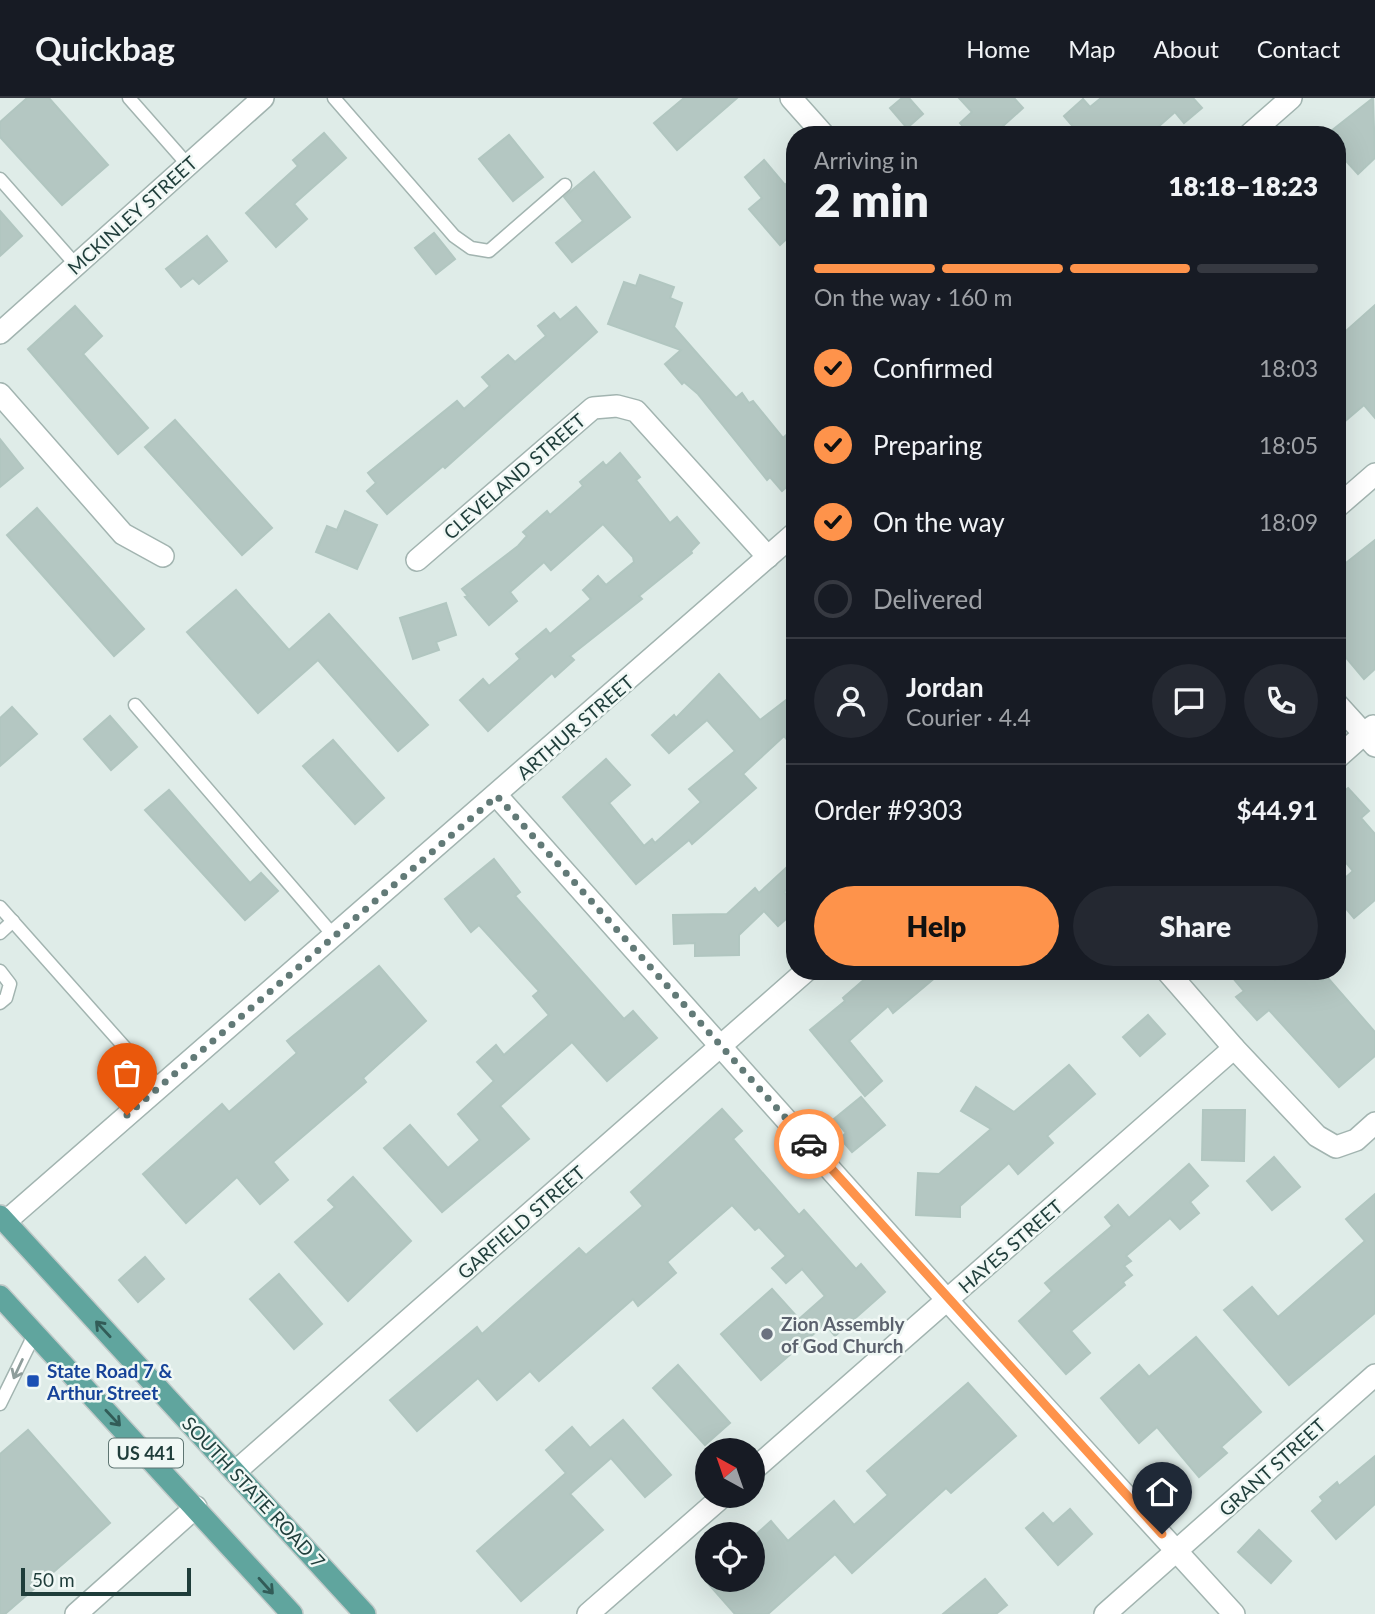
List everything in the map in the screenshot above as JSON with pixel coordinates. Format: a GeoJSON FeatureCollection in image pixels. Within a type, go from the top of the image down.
{"type":"FeatureCollection","features":[{"type":"Feature","properties":{"kind":"main road","name":"SOUTH STATE ROAD 7"},"geometry":{"type":"LineString","coordinates":[[2,1219],[365,1614]]}},
{"type":"Feature","properties":{"kind":"main road","name":"US 441"},"geometry":{"type":"LineString","coordinates":[[0,1296],[292,1614]]}},
{"type":"Feature","properties":{"kind":"street","name":"MCKINLEY STREET"},"geometry":{"type":"LineString","coordinates":[[0,333],[263,98]]}},
{"type":"Feature","properties":{"kind":"street"},"geometry":{"type":"LineString","coordinates":[[791,98],[816,126]]}},
{"type":"Feature","properties":{"kind":"street"},"geometry":{"type":"LineString","coordinates":[[1259,126],[1291,98]]}},
{"type":"Feature","properties":{"kind":"street"},"geometry":{"type":"LineString","coordinates":[[0,394],[123,534],[163,556]]}},
{"type":"Feature","properties":{"kind":"street","name":"CLEVELAND STREET"},"geometry":{"type":"LineString","coordinates":[[417,560],[593,408],[617,406],[636,411],[768,557]]}},
{"type":"Feature","properties":{"kind":"street"},"geometry":{"type":"LineString","coordinates":[[1346,499],[1375,474]]}},
{"type":"Feature","properties":{"kind":"street","name":"ARTHUR STREET"},"geometry":{"type":"LineString","coordinates":[[2,1219],[160,1087],[497,796],[786,541]]}},
{"type":"Feature","properties":{"kind":"street"},"geometry":{"type":"LineString","coordinates":[[1346,712],[1371,735],[1346,752]]}},
{"type":"Feature","properties":{"kind":"street"},"geometry":{"type":"LineString","coordinates":[[497,796],[948,1301],[1234,1614]]}},
{"type":"Feature","properties":{"kind":"street","name":"GARFIELD STREET"},"geometry":{"type":"LineString","coordinates":[[235,1472],[796,980]]}},
{"type":"Feature","properties":{"kind":"street"},"geometry":{"type":"LineString","coordinates":[[1175,980],[1317,1136],[1336,1147],[1356,1140],[1375,1123]]}},
{"type":"Feature","properties":{"kind":"street","name":"HAYES STREET"},"geometry":{"type":"LineString","coordinates":[[765,1460],[1234,1048]]}},
{"type":"Feature","properties":{"kind":"street","name":"GRANT STREET"},"geometry":{"type":"LineString","coordinates":[[1105,1614],[1375,1375]]}},
{"type":"Feature","properties":{"kind":"street"},"geometry":{"type":"LineString","coordinates":[[76,1614],[196,1507]]}},
{"type":"Feature","properties":{"kind":"street"},"geometry":{"type":"LineString","coordinates":[[588,1614],[709,1508]]}},
{"type":"Feature","properties":{"kind":"lane"},"geometry":{"type":"LineString","coordinates":[[129,98],[188,165]]}},
{"type":"Feature","properties":{"kind":"lane"},"geometry":{"type":"LineString","coordinates":[[334,98],[454,236],[471,248],[489,251],[565,186]]}},
{"type":"Feature","properties":{"kind":"lane"},"geometry":{"type":"LineString","coordinates":[[0,179],[76,265]]}},
{"type":"Feature","properties":{"kind":"lane"},"geometry":{"type":"LineString","coordinates":[[135,705],[334,936]]}},
{"type":"Feature","properties":{"kind":"lane"},"geometry":{"type":"LineString","coordinates":[[0,907],[160,1087]]}},
{"type":"Feature","properties":{"kind":"lane"},"geometry":{"type":"LineString","coordinates":[[0,933],[13,921]]}},
{"type":"Feature","properties":{"kind":"lane"},"geometry":{"type":"LineString","coordinates":[[0,971],[10,984],[6,998],[0,1003]]}},
{"type":"Feature","properties":{"kind":"lane"},"geometry":{"type":"LineString","coordinates":[[0,1404],[34,1333]]}},
{"type":"Feature","properties":{"kind":"building"},"geometry":{"type":"Polygon","coordinates":[[[27,98],[49,98],[108,165],[62,205],[0,137],[0,122],[27,98]]]}},
{"type":"Feature","properties":{"kind":"building"},"geometry":{"type":"Polygon","coordinates":[[[684,98],[737,98],[677,150],[654,123],[684,98]]]}},
{"type":"Feature","properties":{"kind":"building"},"geometry":{"type":"Polygon","coordinates":[[[902,98],[909,98],[923,114],[909,126],[905,126],[890,108],[902,98]]]}},
{"type":"Feature","properties":{"kind":"building"},"geometry":{"type":"Polygon","coordinates":[[[959,98],[1014,98],[1023,108],[1003,126],[962,126],[960,123],[972,112],[959,98]]]}},
{"type":"Feature","properties":{"kind":"building"},"geometry":{"type":"Polygon","coordinates":[[[1101,98],[1193,98],[1202,108],[1184,123],[1175,112],[1159,126],[1072,126],[1064,116],[1083,99],[1090,107],[1101,98]]]}},
{"type":"Feature","properties":{"kind":"building"},"geometry":{"type":"Polygon","coordinates":[[[1373,98],[1375,158],[1358,174],[1346,161],[1346,126],[1337,126],[1373,98]]]}},
{"type":"Feature","properties":{"kind":"building"},"geometry":{"type":"Polygon","coordinates":[[[324,133],[346,158],[294,204],[307,219],[276,247],[246,213],[298,166],[293,160],[324,133]]]}},
{"type":"Feature","properties":{"kind":"building"},"geometry":{"type":"Polygon","coordinates":[[[509,135],[543,177],[513,201],[479,159],[509,135]]]}},
{"type":"Feature","properties":{"kind":"building"},"geometry":{"type":"Polygon","coordinates":[[[764,160],[786,184],[786,239],[780,245],[749,209],[762,198],[745,177],[764,160]]]}},
{"type":"Feature","properties":{"kind":"building"},"geometry":{"type":"Polygon","coordinates":[[[594,172],[630,217],[572,262],[556,243],[583,221],[564,197],[594,172]]]}},
{"type":"Feature","properties":{"kind":"building"},"geometry":{"type":"Polygon","coordinates":[[[0,211],[22,236],[0,256],[0,211]]]}},
{"type":"Feature","properties":{"kind":"building"},"geometry":{"type":"Polygon","coordinates":[[[434,233],[455,259],[436,274],[415,248],[434,233]]]}},
{"type":"Feature","properties":{"kind":"building"},"geometry":{"type":"Polygon","coordinates":[[[207,236],[227,261],[199,284],[193,278],[181,287],[166,269],[207,236]]]}},
{"type":"Feature","properties":{"kind":"building"},"geometry":{"type":"Polygon","coordinates":[[[640,275],[674,287],[670,298],[682,303],[674,327],[736,398],[742,393],[749,403],[753,401],[783,438],[786,435],[786,487],[782,491],[770,477],[767,480],[698,394],[684,382],[682,384],[665,364],[681,350],[608,324],[624,282],[636,286],[640,275]]]}},
{"type":"Feature","properties":{"kind":"building"},"geometry":{"type":"Polygon","coordinates":[[[1375,305],[1375,418],[1364,405],[1346,420],[1346,331],[1375,305]]]}},
{"type":"Feature","properties":{"kind":"building"},"geometry":{"type":"Polygon","coordinates":[[[75,306],[102,336],[83,354],[148,428],[118,454],[28,349],[75,306]]]}},
{"type":"Feature","properties":{"kind":"building"},"geometry":{"type":"Polygon","coordinates":[[[576,307],[597,332],[445,468],[443,466],[387,514],[367,491],[376,483],[368,473],[457,401],[464,409],[490,386],[482,377],[508,355],[515,362],[546,336],[538,326],[554,313],[560,320],[576,307]]]}},
{"type":"Feature","properties":{"kind":"building"},"geometry":{"type":"Polygon","coordinates":[[[175,420],[272,528],[242,555],[145,447],[175,420]]]}},
{"type":"Feature","properties":{"kind":"building"},"geometry":{"type":"Polygon","coordinates":[[[0,439],[23,468],[0,487],[0,439]]]}},
{"type":"Feature","properties":{"kind":"building"},"geometry":{"type":"Polygon","coordinates":[[[620,453],[640,477],[636,480],[670,523],[677,517],[699,543],[692,553],[639,596],[642,599],[570,656],[574,660],[555,677],[552,673],[488,731],[460,700],[483,679],[489,686],[520,659],[516,654],[546,629],[550,634],[591,599],[583,590],[598,576],[606,585],[634,562],[633,557],[603,524],[551,570],[544,562],[510,592],[517,601],[489,625],[465,597],[468,596],[462,589],[518,546],[527,536],[523,532],[547,511],[550,515],[583,486],[580,482],[603,462],[606,466],[620,453]]]}},
{"type":"Feature","properties":{"kind":"building"},"geometry":{"type":"Polygon","coordinates":[[[37,508],[144,629],[114,656],[7,535],[37,508]]]}},
{"type":"Feature","properties":{"kind":"building"},"geometry":{"type":"Polygon","coordinates":[[[345,511],[377,525],[357,569],[316,552],[327,526],[337,530],[345,511]]]}},
{"type":"Feature","properties":{"kind":"building"},"geometry":{"type":"Polygon","coordinates":[[[1375,540],[1375,669],[1364,679],[1346,658],[1346,563],[1375,540]]]}},
{"type":"Feature","properties":{"kind":"building"},"geometry":{"type":"Polygon","coordinates":[[[236,590],[289,650],[329,614],[428,725],[398,751],[318,660],[258,713],[187,632],[236,590]]]}},
{"type":"Feature","properties":{"kind":"building"},"geometry":{"type":"Polygon","coordinates":[[[446,603],[456,635],[436,642],[439,650],[413,659],[400,618],[446,603]]]}},
{"type":"Feature","properties":{"kind":"building"},"geometry":{"type":"Polygon","coordinates":[[[719,674],[760,720],[786,700],[786,738],[784,736],[743,774],[756,788],[692,844],[689,840],[636,884],[563,797],[606,759],[630,785],[609,803],[644,846],[652,839],[655,843],[701,802],[689,789],[735,751],[707,720],[669,753],[652,735],[674,715],[676,718],[719,674]]]}},
{"type":"Feature","properties":{"kind":"building"},"geometry":{"type":"Polygon","coordinates":[[[12,707],[37,734],[0,766],[0,718],[12,707]]]}},
{"type":"Feature","properties":{"kind":"building"},"geometry":{"type":"Polygon","coordinates":[[[110,716],[137,747],[111,770],[84,739],[110,716]]]}},
{"type":"Feature","properties":{"kind":"building"},"geometry":{"type":"Polygon","coordinates":[[[333,740],[384,798],[355,824],[303,766],[333,740]]]}},
{"type":"Feature","properties":{"kind":"building"},"geometry":{"type":"Polygon","coordinates":[[[1348,788],[1369,811],[1361,818],[1375,834],[1375,900],[1354,918],[1346,909],[1346,877],[1353,871],[1346,863],[1348,788]]]}},
{"type":"Feature","properties":{"kind":"building"},"geometry":{"type":"Polygon","coordinates":[[[169,790],[250,883],[261,873],[278,891],[245,920],[145,810],[169,790]]]}},
{"type":"Feature","properties":{"kind":"building"},"geometry":{"type":"Polygon","coordinates":[[[494,859],[520,892],[515,896],[624,1019],[633,1011],[657,1038],[607,1081],[572,1042],[500,1106],[529,1139],[442,1212],[384,1148],[410,1125],[448,1168],[480,1140],[458,1114],[494,1081],[477,1062],[496,1045],[504,1055],[549,1015],[533,996],[539,991],[479,925],[471,932],[445,899],[494,859]]]}},
{"type":"Feature","properties":{"kind":"building"},"geometry":{"type":"Polygon","coordinates":[[[786,868],[786,919],[778,926],[764,911],[739,935],[739,955],[695,956],[695,943],[674,944],[673,915],[727,914],[755,888],[759,893],[786,868]]]}},
{"type":"Feature","properties":{"kind":"building"},"geometry":{"type":"Polygon","coordinates":[[[379,966],[426,1021],[363,1078],[366,1082],[273,1162],[288,1180],[260,1204],[237,1177],[186,1223],[143,1174],[222,1104],[229,1112],[297,1053],[287,1041],[379,966]]]}},
{"type":"Feature","properties":{"kind":"building"},"geometry":{"type":"Polygon","coordinates":[[[864,980],[932,980],[893,1013],[888,1006],[849,1041],[882,1081],[865,1096],[810,1030],[845,1001],[843,998],[864,980]]]}},
{"type":"Feature","properties":{"kind":"building"},"geometry":{"type":"Polygon","coordinates":[[[1235,980],[1330,980],[1375,1032],[1375,1056],[1339,1087],[1269,1010],[1257,1020],[1236,997],[1244,991],[1235,980]]]}},
{"type":"Feature","properties":{"kind":"building"},"geometry":{"type":"Polygon","coordinates":[[[1148,1015],[1165,1034],[1140,1056],[1123,1037],[1148,1015]]]}},
{"type":"Feature","properties":{"kind":"building"},"geometry":{"type":"Polygon","coordinates":[[[1069,1065],[1095,1094],[1047,1136],[1053,1143],[1018,1174],[1009,1163],[960,1206],[960,1217],[916,1215],[918,1173],[939,1174],[991,1129],[961,1111],[976,1087],[1014,1112],[1069,1065]]]}},
{"type":"Feature","properties":{"kind":"building"},"geometry":{"type":"Polygon","coordinates":[[[861,1097],[885,1125],[852,1152],[840,1138],[846,1133],[834,1119],[861,1097]]]}},
{"type":"Feature","properties":{"kind":"building"},"geometry":{"type":"Polygon","coordinates":[[[722,1109],[742,1131],[733,1139],[799,1215],[804,1210],[856,1269],[861,1264],[885,1292],[835,1336],[825,1324],[761,1380],[721,1334],[772,1289],[799,1319],[825,1296],[802,1269],[786,1283],[772,1268],[786,1256],[759,1227],[755,1230],[732,1205],[667,1262],[676,1273],[638,1306],[633,1299],[539,1381],[530,1371],[497,1400],[478,1378],[417,1431],[390,1400],[477,1327],[482,1334],[579,1248],[586,1255],[643,1206],[631,1192],[722,1109]]]}},
{"type":"Feature","properties":{"kind":"building"},"geometry":{"type":"Polygon","coordinates":[[[1203,1110],[1245,1110],[1244,1161],[1202,1160],[1203,1110]]]}},
{"type":"Feature","properties":{"kind":"building"},"geometry":{"type":"Polygon","coordinates":[[[1274,1157],[1300,1187],[1272,1210],[1247,1181],[1274,1157]]]}},
{"type":"Feature","properties":{"kind":"building"},"geometry":{"type":"Polygon","coordinates":[[[1189,1164],[1208,1186],[1190,1202],[1199,1213],[1180,1229],[1170,1218],[1126,1256],[1131,1261],[1124,1266],[1132,1275],[1123,1282],[1125,1285],[1071,1331],[1090,1353],[1066,1374],[1019,1321],[1052,1291],[1045,1283],[1112,1226],[1105,1217],[1118,1205],[1129,1218],[1189,1164]]]}},
{"type":"Feature","properties":{"kind":"building"},"geometry":{"type":"Polygon","coordinates":[[[353,1177],[411,1241],[348,1301],[295,1242],[335,1207],[328,1200],[353,1177]]]}},
{"type":"Feature","properties":{"kind":"building"},"geometry":{"type":"Polygon","coordinates":[[[1375,1194],[1375,1313],[1289,1385],[1224,1310],[1252,1287],[1278,1317],[1365,1241],[1346,1219],[1375,1194]]]}},
{"type":"Feature","properties":{"kind":"building"},"geometry":{"type":"Polygon","coordinates":[[[145,1257],[164,1279],[138,1302],[119,1280],[145,1257]]]}},
{"type":"Feature","properties":{"kind":"building"},"geometry":{"type":"Polygon","coordinates":[[[279,1274],[322,1324],[294,1349],[250,1299],[279,1274]]]}},
{"type":"Feature","properties":{"kind":"building"},"geometry":{"type":"Polygon","coordinates":[[[1196,1337],[1261,1412],[1221,1447],[1227,1453],[1199,1477],[1157,1427],[1139,1443],[1101,1398],[1139,1365],[1149,1377],[1196,1337]]]}},
{"type":"Feature","properties":{"kind":"building"},"geometry":{"type":"Polygon","coordinates":[[[678,1365],[730,1423],[713,1438],[699,1438],[653,1388],[678,1365]]]}},
{"type":"Feature","properties":{"kind":"building"},"geometry":{"type":"Polygon","coordinates":[[[968,1383],[1016,1436],[951,1493],[946,1488],[852,1573],[835,1554],[768,1614],[735,1614],[716,1592],[765,1592],[765,1526],[771,1521],[788,1541],[834,1501],[854,1525],[888,1495],[867,1471],[968,1383]]]}},
{"type":"Feature","properties":{"kind":"building"},"geometry":{"type":"Polygon","coordinates":[[[623,1420],[671,1475],[645,1497],[611,1458],[570,1494],[603,1530],[521,1601],[477,1551],[566,1473],[546,1450],[572,1427],[590,1448],[623,1420]]]}},
{"type":"Feature","properties":{"kind":"building"},"geometry":{"type":"Polygon","coordinates":[[[28,1430],[110,1523],[5,1614],[0,1614],[0,1454],[28,1430]]]}},
{"type":"Feature","properties":{"kind":"building"},"geometry":{"type":"Polygon","coordinates":[[[1375,1456],[1375,1504],[1336,1539],[1312,1511],[1323,1501],[1320,1497],[1337,1482],[1339,1486],[1375,1456]]]}},
{"type":"Feature","properties":{"kind":"building"},"geometry":{"type":"Polygon","coordinates":[[[1070,1509],[1092,1534],[1058,1565],[1026,1528],[1043,1513],[1053,1524],[1070,1509]]]}},
{"type":"Feature","properties":{"kind":"building"},"geometry":{"type":"Polygon","coordinates":[[[1259,1530],[1291,1561],[1271,1583],[1238,1552],[1259,1530]]]}},
{"type":"Feature","properties":{"kind":"building"},"geometry":{"type":"Polygon","coordinates":[[[985,1579],[1007,1605],[996,1614],[943,1614],[985,1579]]]}},
{"type":"Feature","properties":{"kind":"way so far"},"geometry":{"type":"LineString","coordinates":[[127,1115],[497,796],[809,1144]]}},
{"type":"Feature","properties":{"kind":"place","name":"Zion Assembly of God Church"},"geometry":{"type":"Point","coordinates":[767,1334]}},
{"type":"Feature","properties":{"kind":"place","name":"State Road 7 & Arthur Street"},"geometry":{"type":"Point","coordinates":[33,1381]}},
{"type":"Feature","properties":{"kind":"route"},"geometry":{"type":"LineString","coordinates":[[809,1144],[948,1301],[1162,1534]]}}]}
